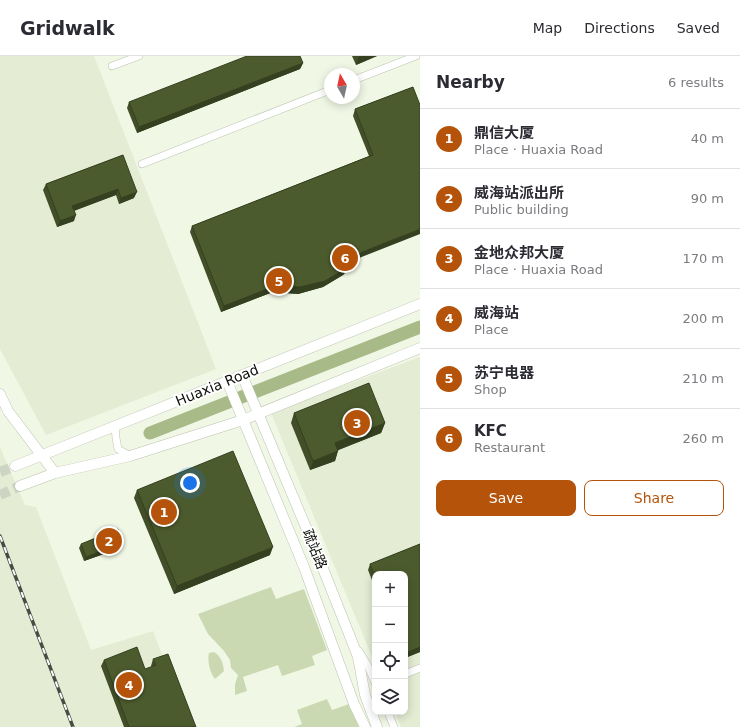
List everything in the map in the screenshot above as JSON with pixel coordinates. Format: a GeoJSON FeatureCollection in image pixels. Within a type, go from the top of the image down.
{"type":"FeatureCollection","features":[{"type":"Feature","properties":{"kind":"main road","name":"Huaxia Road"},"geometry":{"type":"LineString","coordinates":[[14,466],[116,425],[228,384],[420,304]]}},
{"type":"Feature","properties":{"kind":"main road"},"geometry":{"type":"LineString","coordinates":[[20,486],[55,473],[130,456],[242,417],[420,348]]}},
{"type":"Feature","properties":{"kind":"main road","name":"疏站路"},"geometry":{"type":"LineString","coordinates":[[243,378],[258,410],[358,657],[365,695],[377,727]]}},
{"type":"Feature","properties":{"kind":"main road","name":"疏站路"},"geometry":{"type":"LineString","coordinates":[[228,384],[304,567],[354,704],[365,727]]}},
{"type":"Feature","properties":{"kind":"main road"},"geometry":{"type":"LineString","coordinates":[[0,394],[8,411],[55,473]]}},
{"type":"Feature","properties":{"kind":"street"},"geometry":{"type":"LineString","coordinates":[[112,66],[139,56]]}},
{"type":"Feature","properties":{"kind":"street"},"geometry":{"type":"LineString","coordinates":[[360,78],[416,56]]}},
{"type":"Feature","properties":{"kind":"street"},"geometry":{"type":"LineString","coordinates":[[142,164],[324,92]]}},
{"type":"Feature","properties":{"kind":"street"},"geometry":{"type":"LineString","coordinates":[[116,425],[118,449],[130,456]]}},
{"type":"Feature","properties":{"kind":"street"},"geometry":{"type":"LineString","coordinates":[[349,634],[368,666],[373,679]]}},
{"type":"Feature","properties":{"kind":"street"},"geometry":{"type":"LineString","coordinates":[[408,673],[420,668]]}},
{"type":"Feature","properties":{"kind":"street"},"geometry":{"type":"LineString","coordinates":[[389,715],[394,727]]}},
{"type":"Feature","properties":{"kind":"shaded area"},"geometry":{"type":"Polygon","coordinates":[[[0,56],[94,56],[216,369],[46,435],[0,349],[0,56]]]}},
{"type":"Feature","properties":{"kind":"shaded area"},"geometry":{"type":"Polygon","coordinates":[[[420,357],[420,727],[401,727],[396,715],[408,715],[408,571],[372,571],[372,657],[271,413],[420,357]]]}},
{"type":"Feature","properties":{"kind":"shaded area"},"geometry":{"type":"Polygon","coordinates":[[[0,447],[25,505],[36,507],[91,650],[153,631],[190,727],[0,727],[0,447]]]}},
{"type":"Feature","properties":{"kind":"shaded area"},"geometry":{"type":"Polygon","coordinates":[[[271,587],[276,599],[304,589],[327,650],[312,656],[315,665],[282,676],[278,665],[243,677],[247,691],[235,695],[235,684],[238,675],[231,668],[230,660],[224,651],[208,634],[198,614],[271,587]]]}},
{"type":"Feature","properties":{"kind":"shaded area"},"geometry":{"type":"Polygon","coordinates":[[[214,652],[221,660],[224,671],[215,679],[210,670],[208,659],[209,653],[214,652]]]}},
{"type":"Feature","properties":{"kind":"shaded area"},"geometry":{"type":"Polygon","coordinates":[[[327,699],[332,710],[349,704],[359,727],[294,727],[302,724],[297,710],[327,699]]]}},
{"type":"Feature","properties":{"kind":"building"},"geometry":{"type":"Polygon","coordinates":[[[247,56],[300,56],[303,63],[139,127],[129,102],[247,56]]]}},
{"type":"Feature","properties":{"kind":"building"},"geometry":{"type":"Polygon","coordinates":[[[413,87],[420,105],[420,229],[362,252],[345,269],[325,281],[300,287],[275,286],[224,306],[192,226],[373,155],[355,109],[413,87]]]}},
{"type":"Feature","properties":{"kind":"building"},"geometry":{"type":"Polygon","coordinates":[[[123,155],[137,192],[121,198],[118,189],[72,206],[76,215],[60,221],[46,184],[123,155]]]}},
{"type":"Feature","properties":{"kind":"building"},"geometry":{"type":"Polygon","coordinates":[[[369,383],[385,423],[335,443],[338,451],[313,461],[294,413],[369,383]]]}},
{"type":"Feature","properties":{"kind":"building"},"geometry":{"type":"Polygon","coordinates":[[[233,451],[273,547],[177,586],[137,490],[233,451]]]}},
{"type":"Feature","properties":{"kind":"building"},"geometry":{"type":"Polygon","coordinates":[[[118,529],[123,543],[86,557],[81,544],[118,529]]]}},
{"type":"Feature","properties":{"kind":"building"},"geometry":{"type":"Polygon","coordinates":[[[420,544],[420,647],[408,652],[408,571],[373,571],[370,564],[420,544]]]}},
{"type":"Feature","properties":{"kind":"building"},"geometry":{"type":"Polygon","coordinates":[[[137,647],[145,669],[156,665],[153,659],[168,654],[196,727],[129,727],[104,660],[137,647]]]}},
{"type":"Feature","properties":{"kind":"waterway"},"geometry":{"type":"LineString","coordinates":[[150,433],[420,327]]}},
{"type":"Feature","properties":{"kind":"tunnel"},"geometry":{"type":"LineString","coordinates":[[0,472],[15,466]]}},
{"type":"Feature","properties":{"kind":"tunnel"},"geometry":{"type":"LineString","coordinates":[[0,495],[20,486]]}},
{"type":"Feature","properties":{"kind":"railway"},"geometry":{"type":"LineString","coordinates":[[0,536],[73,727]]}},
{"type":"Feature","properties":{"kind":"place","name":"KFC"},"geometry":{"type":"Point","coordinates":[345,258]}},
{"type":"Feature","properties":{"kind":"place","name":"苏宁电器"},"geometry":{"type":"Point","coordinates":[279,281]}},
{"type":"Feature","properties":{"kind":"place","name":"金地众邦大厦"},"geometry":{"type":"Point","coordinates":[357,423]}},
{"type":"Feature","properties":{"kind":"place","name":"鼎信大厦"},"geometry":{"type":"Point","coordinates":[164,512]}},
{"type":"Feature","properties":{"kind":"place","name":"威海站派出所"},"geometry":{"type":"Point","coordinates":[109,541]}},
{"type":"Feature","properties":{"kind":"place","name":"威海站"},"geometry":{"type":"Point","coordinates":[129,685]}}]}
